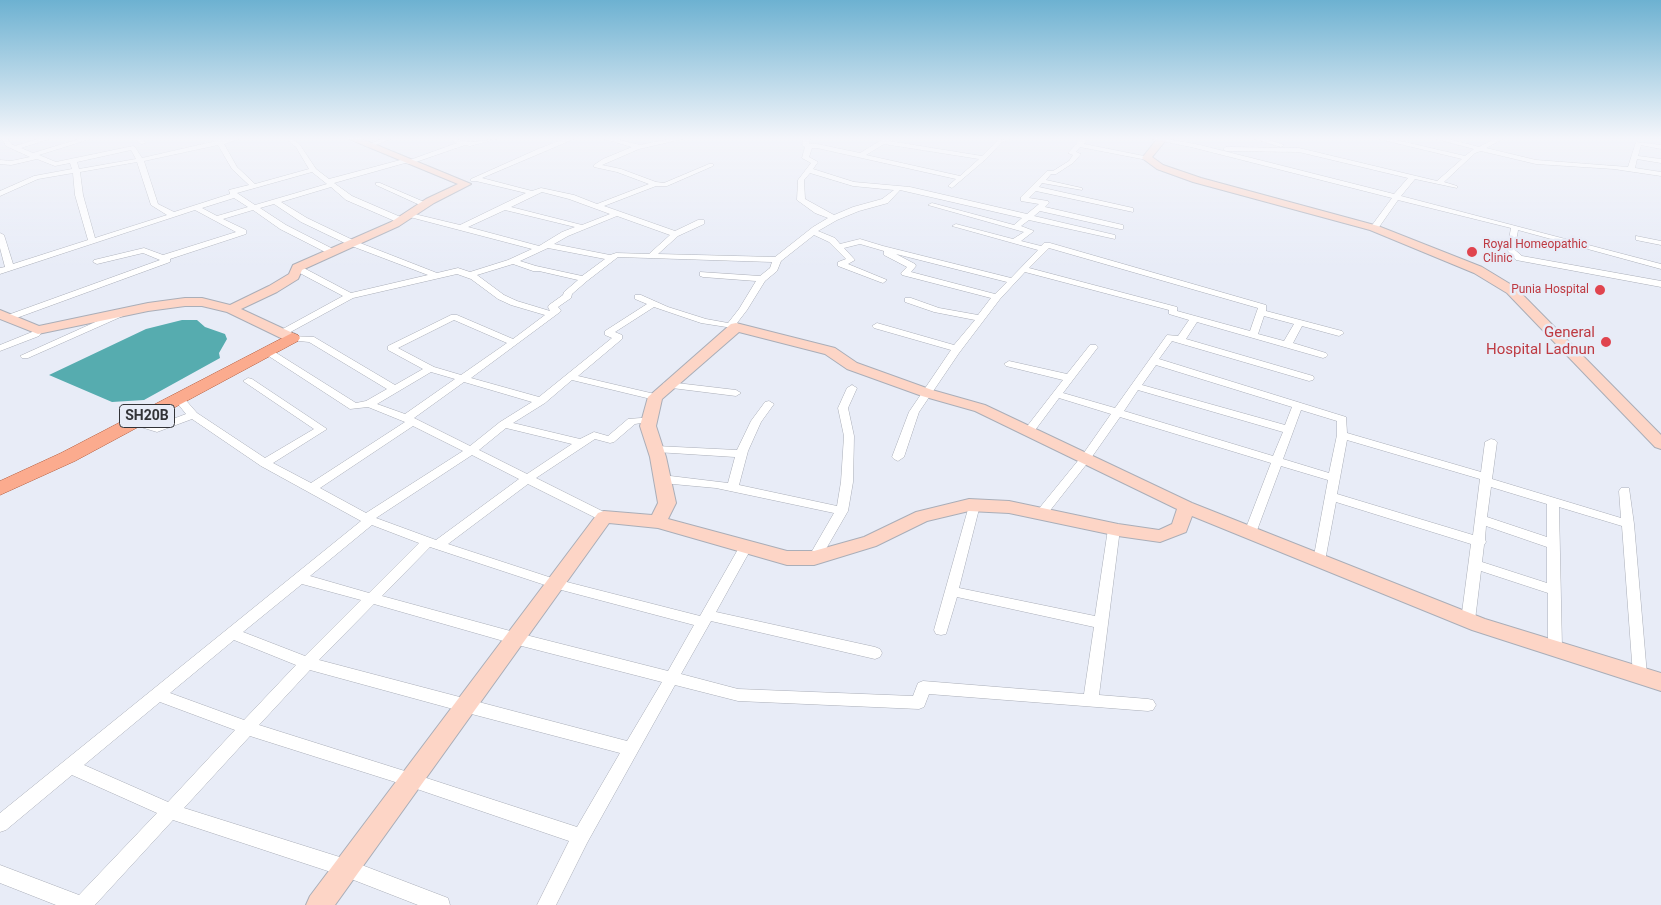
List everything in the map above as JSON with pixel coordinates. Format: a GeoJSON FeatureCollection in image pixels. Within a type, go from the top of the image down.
{"type":"FeatureCollection","features":[{"type":"Feature","properties":{"kind":"main road","name":"SH20B"},"geometry":{"type":"LineString","coordinates":[[0,490],[179,399],[267,351],[287,335]]}},
{"type":"Feature","properties":{"kind":"street"},"geometry":{"type":"LineString","coordinates":[[0,184],[3,192],[27,181]]}},
{"type":"Feature","properties":{"kind":"street"},"geometry":{"type":"LineString","coordinates":[[77,181],[79,195],[92,241]]}},
{"type":"Feature","properties":{"kind":"street"},"geometry":{"type":"LineString","coordinates":[[147,181],[155,205],[172,215]]}},
{"type":"Feature","properties":{"kind":"street"},"geometry":{"type":"LineString","coordinates":[[249,181],[254,186]]}},
{"type":"Feature","properties":{"kind":"street"},"geometry":{"type":"LineString","coordinates":[[272,181],[232,192],[283,227],[332,252]]}},
{"type":"Feature","properties":{"kind":"street"},"geometry":{"type":"LineString","coordinates":[[327,181],[349,198],[405,217],[543,247],[612,258]]}},
{"type":"Feature","properties":{"kind":"street"},"geometry":{"type":"LineString","coordinates":[[218,218],[340,181]]}},
{"type":"Feature","properties":{"kind":"street"},"geometry":{"type":"LineString","coordinates":[[648,181],[665,185],[674,181]]}},
{"type":"Feature","properties":{"kind":"street"},"geometry":{"type":"LineString","coordinates":[[801,181],[801,200],[834,218]]}},
{"type":"Feature","properties":{"kind":"street"},"geometry":{"type":"LineString","coordinates":[[844,181],[853,184],[899,188],[1112,237]]}},
{"type":"Feature","properties":{"kind":"street"},"geometry":{"type":"LineString","coordinates":[[952,186],[957,181]]}},
{"type":"Feature","properties":{"kind":"street"},"geometry":{"type":"LineString","coordinates":[[1016,227],[1045,203],[1024,199],[1041,181]]}},
{"type":"Feature","properties":{"kind":"street"},"geometry":{"type":"LineString","coordinates":[[1042,181],[1080,189]]}},
{"type":"Feature","properties":{"kind":"street"},"geometry":{"type":"LineString","coordinates":[[1203,181],[1374,228],[1478,270],[1511,290],[1661,444]]}},
{"type":"Feature","properties":{"kind":"street"},"geometry":{"type":"LineString","coordinates":[[1333,181],[1661,266]]}},
{"type":"Feature","properties":{"kind":"street"},"geometry":{"type":"LineString","coordinates":[[1374,228],[1409,181]]}},
{"type":"Feature","properties":{"kind":"street"},"geometry":{"type":"LineString","coordinates":[[1431,181],[1455,186]]}},
{"type":"Feature","properties":{"kind":"street"},"geometry":{"type":"LineString","coordinates":[[231,309],[273,289],[294,276],[297,268],[405,217],[426,204],[471,182],[533,193]]}},
{"type":"Feature","properties":{"kind":"street"},"geometry":{"type":"LineString","coordinates":[[378,184],[426,204]]}},
{"type":"Feature","properties":{"kind":"street"},"geometry":{"type":"LineString","coordinates":[[596,207],[655,184]]}},
{"type":"Feature","properties":{"kind":"street"},"geometry":{"type":"LineString","coordinates":[[736,327],[732,323],[743,310],[762,279],[774,269],[777,260],[816,229],[834,218],[856,209],[885,201],[899,188]]}},
{"type":"Feature","properties":{"kind":"street"},"geometry":{"type":"LineString","coordinates":[[1034,188],[1130,210]]}},
{"type":"Feature","properties":{"kind":"street"},"geometry":{"type":"LineString","coordinates":[[461,228],[541,190],[571,197],[676,234]]}},
{"type":"Feature","properties":{"kind":"street"},"geometry":{"type":"LineString","coordinates":[[0,271],[235,195]]}},
{"type":"Feature","properties":{"kind":"street"},"geometry":{"type":"LineString","coordinates":[[274,201],[304,220],[352,243],[437,276]]}},
{"type":"Feature","properties":{"kind":"street"},"geometry":{"type":"LineString","coordinates":[[932,205],[1030,230],[1015,241]]}},
{"type":"Feature","properties":{"kind":"street"},"geometry":{"type":"LineString","coordinates":[[503,207],[583,227]]}},
{"type":"Feature","properties":{"kind":"street"},"geometry":{"type":"LineString","coordinates":[[97,262],[144,250],[164,258],[243,232],[196,208]]}},
{"type":"Feature","properties":{"kind":"street"},"geometry":{"type":"LineString","coordinates":[[1039,208],[1120,227]]}},
{"type":"Feature","properties":{"kind":"street"},"geometry":{"type":"LineString","coordinates":[[470,276],[513,261],[566,234],[616,214]]}},
{"type":"Feature","properties":{"kind":"street"},"geometry":{"type":"LineString","coordinates":[[650,257],[676,234],[701,222]]}},
{"type":"Feature","properties":{"kind":"street"},"geometry":{"type":"LineString","coordinates":[[956,226],[1043,249]]}},
{"type":"Feature","properties":{"kind":"street"},"geometry":{"type":"LineString","coordinates":[[1515,227],[1512,250],[1519,258],[1661,284]]}},
{"type":"Feature","properties":{"kind":"street"},"geometry":{"type":"LineString","coordinates":[[814,232],[828,237],[850,260],[841,264],[883,280]]}},
{"type":"Feature","properties":{"kind":"street"},"geometry":{"type":"LineString","coordinates":[[0,235],[10,268]]}},
{"type":"Feature","properties":{"kind":"street"},"geometry":{"type":"LineString","coordinates":[[1639,238],[1661,243]]}},
{"type":"Feature","properties":{"kind":"street"},"geometry":{"type":"LineString","coordinates":[[838,247],[860,241],[880,248],[1013,281]]}},
{"type":"Feature","properties":{"kind":"street"},"geometry":{"type":"LineString","coordinates":[[898,457],[914,412],[956,349],[998,297],[1047,245],[1263,307],[1253,335]]}},
{"type":"Feature","properties":{"kind":"street"},"geometry":{"type":"LineString","coordinates":[[880,248],[912,266],[904,273],[998,297]]}},
{"type":"Feature","properties":{"kind":"street"},"geometry":{"type":"LineString","coordinates":[[311,488],[409,420],[463,378],[514,343],[557,310],[552,307],[568,296],[567,294],[584,279],[616,255],[777,260]]}},
{"type":"Feature","properties":{"kind":"street"},"geometry":{"type":"LineString","coordinates":[[2,316],[167,260],[164,258]]}},
{"type":"Feature","properties":{"kind":"street"},"geometry":{"type":"LineString","coordinates":[[513,261],[536,269],[539,268],[584,279]]}},
{"type":"Feature","properties":{"kind":"street"},"geometry":{"type":"LineString","coordinates":[[297,268],[350,296]]}},
{"type":"Feature","properties":{"kind":"street"},"geometry":{"type":"LineString","coordinates":[[1024,270],[1174,309],[1172,312],[1323,355]]}},
{"type":"Feature","properties":{"kind":"street"},"geometry":{"type":"LineString","coordinates":[[287,335],[350,296],[458,271],[470,276],[514,303],[551,314]]}},
{"type":"Feature","properties":{"kind":"street"},"geometry":{"type":"LineString","coordinates":[[702,274],[762,279]]}},
{"type":"Feature","properties":{"kind":"street"},"geometry":{"type":"LineString","coordinates":[[638,296],[653,304],[704,321],[736,327],[830,351],[852,366],[927,393],[980,408],[1186,507],[1320,562],[1468,620],[1661,682]]}},
{"type":"Feature","properties":{"kind":"street"},"geometry":{"type":"LineString","coordinates":[[908,300],[938,310],[981,318]]}},
{"type":"Feature","properties":{"kind":"street"},"geometry":{"type":"LineString","coordinates":[[2,316],[38,330],[126,312],[185,302],[202,302],[231,309],[287,335],[311,339],[394,389]]}},
{"type":"Feature","properties":{"kind":"street"},"geometry":{"type":"LineString","coordinates":[[0,824],[369,519],[472,450],[504,424],[541,401],[619,337],[608,333],[653,304]]}},
{"type":"Feature","properties":{"kind":"street"},"geometry":{"type":"LineString","coordinates":[[25,356],[126,312]]}},
{"type":"Feature","properties":{"kind":"street"},"geometry":{"type":"LineString","coordinates":[[1261,312],[1339,333]]}},
{"type":"Feature","properties":{"kind":"street"},"geometry":{"type":"LineString","coordinates":[[514,343],[454,318],[391,348],[430,369],[541,401]]}},
{"type":"Feature","properties":{"kind":"street"},"geometry":{"type":"LineString","coordinates":[[1180,340],[1195,319]]}},
{"type":"Feature","properties":{"kind":"street"},"geometry":{"type":"LineString","coordinates":[[1287,345],[1299,322]]}},
{"type":"Feature","properties":{"kind":"street"},"geometry":{"type":"LineString","coordinates":[[878,326],[956,349]]}},
{"type":"Feature","properties":{"kind":"street"},"geometry":{"type":"LineString","coordinates":[[658,522],[666,503],[656,449],[648,426],[655,397],[736,327]]}},
{"type":"Feature","properties":{"kind":"street"},"geometry":{"type":"LineString","coordinates":[[0,348],[36,334],[38,330]]}},
{"type":"Feature","properties":{"kind":"street"},"geometry":{"type":"LineString","coordinates":[[1041,514],[1119,413],[1170,337],[1309,378]]}},
{"type":"Feature","properties":{"kind":"street"},"geometry":{"type":"LineString","coordinates":[[1029,431],[1093,346]]}},
{"type":"Feature","properties":{"kind":"street"},"geometry":{"type":"LineString","coordinates":[[267,351],[354,407],[369,404],[430,369]]}},
{"type":"Feature","properties":{"kind":"street"},"geometry":{"type":"LineString","coordinates":[[1154,361],[1342,419],[1342,435],[1320,562]]}},
{"type":"Feature","properties":{"kind":"street"},"geometry":{"type":"LineString","coordinates":[[1009,364],[1069,378]]}},
{"type":"Feature","properties":{"kind":"street"},"geometry":{"type":"LineString","coordinates":[[570,377],[655,397]]}},
{"type":"Feature","properties":{"kind":"street"},"geometry":{"type":"LineString","coordinates":[[248,381],[322,429],[265,463]]}},
{"type":"Feature","properties":{"kind":"street"},"geometry":{"type":"LineString","coordinates":[[668,386],[736,393]]}},
{"type":"Feature","properties":{"kind":"street"},"geometry":{"type":"LineString","coordinates":[[1137,387],[1289,430]]}},
{"type":"Feature","properties":{"kind":"street"},"geometry":{"type":"LineString","coordinates":[[814,558],[842,511],[847,482],[849,436],[843,408],[852,388]]}},
{"type":"Feature","properties":{"kind":"street"},"geometry":{"type":"LineString","coordinates":[[1057,394],[1334,478]]}},
{"type":"Feature","properties":{"kind":"street"},"geometry":{"type":"LineString","coordinates":[[179,399],[193,415],[265,463],[369,519],[433,543],[554,583],[706,618],[875,652]]}},
{"type":"Feature","properties":{"kind":"street"},"geometry":{"type":"LineString","coordinates":[[369,404],[409,420],[472,450],[604,517],[658,522],[787,558],[814,558],[870,542],[922,516],[974,505],[1009,507],[1114,529],[1160,536],[1180,528],[1186,507]]}},
{"type":"Feature","properties":{"kind":"street"},"geometry":{"type":"LineString","coordinates":[[733,487],[741,454],[756,421],[769,404]]}},
{"type":"Feature","properties":{"kind":"street"},"geometry":{"type":"LineString","coordinates":[[1250,533],[1298,405]]}},
{"type":"Feature","properties":{"kind":"street"},"geometry":{"type":"LineString","coordinates":[[135,422],[157,429],[193,415]]}},
{"type":"Feature","properties":{"kind":"street"},"geometry":{"type":"LineString","coordinates":[[0,874],[81,905],[307,662],[371,599],[433,543],[594,435],[610,440],[632,421],[650,419]]}},
{"type":"Feature","properties":{"kind":"street"},"geometry":{"type":"LineString","coordinates":[[504,424],[581,443]]}},
{"type":"Feature","properties":{"kind":"street"},"geometry":{"type":"LineString","coordinates":[[1342,435],[1628,524]]}},
{"type":"Feature","properties":{"kind":"street"},"geometry":{"type":"LineString","coordinates":[[1468,620],[1480,542],[1491,442]]}},
{"type":"Feature","properties":{"kind":"street"},"geometry":{"type":"LineString","coordinates":[[656,449],[741,454]]}},
{"type":"Feature","properties":{"kind":"street"},"geometry":{"type":"LineString","coordinates":[[662,479],[733,487],[842,511]]}},
{"type":"Feature","properties":{"kind":"street"},"geometry":{"type":"LineString","coordinates":[[1625,491],[1640,675]]}},
{"type":"Feature","properties":{"kind":"street"},"geometry":{"type":"LineString","coordinates":[[1331,496],[1480,542]]}},
{"type":"Feature","properties":{"kind":"street"},"geometry":{"type":"LineString","coordinates":[[1553,502],[1554,648]]}},
{"type":"Feature","properties":{"kind":"street"},"geometry":{"type":"LineString","coordinates":[[941,630],[974,505]]}},
{"type":"Feature","properties":{"kind":"street"},"geometry":{"type":"LineString","coordinates":[[319,905],[604,517]]}},
{"type":"Feature","properties":{"kind":"street"},"geometry":{"type":"LineString","coordinates":[[1482,520],[1553,544]]}},
{"type":"Feature","properties":{"kind":"street"},"geometry":{"type":"LineString","coordinates":[[1091,701],[1114,529]]}},
{"type":"Feature","properties":{"kind":"street"},"geometry":{"type":"LineString","coordinates":[[546,905],[746,547]]}},
{"type":"Feature","properties":{"kind":"street"},"geometry":{"type":"LineString","coordinates":[[1476,565],[1554,590]]}},
{"type":"Feature","properties":{"kind":"street"},"geometry":{"type":"LineString","coordinates":[[299,578],[671,680],[738,695],[919,703],[923,687],[1148,705]]}},
{"type":"Feature","properties":{"kind":"street"},"geometry":{"type":"LineString","coordinates":[[952,591],[1102,623]]}},
{"type":"Feature","properties":{"kind":"street"},"geometry":{"type":"LineString","coordinates":[[231,633],[307,662],[464,706],[632,749]]}},
{"type":"Feature","properties":{"kind":"street"},"geometry":{"type":"LineString","coordinates":[[156,694],[246,728],[411,780],[582,838]]}},
{"type":"Feature","properties":{"kind":"street"},"geometry":{"type":"LineString","coordinates":[[70,766],[170,811],[346,868],[441,905]]}},
{"type":"Feature","properties":{"kind":"water"},"geometry":{"type":"Polygon","coordinates":[[[182,320],[197,320],[205,327],[225,334],[227,339],[219,353],[220,358],[144,400],[112,402],[49,375],[146,329],[182,320]]]}},
{"type":"Feature","properties":{"kind":"place","name":"Royal Homeopathic Clinic"},"geometry":{"type":"Point","coordinates":[1472,252]}},
{"type":"Feature","properties":{"kind":"place","name":"Punia Hospital"},"geometry":{"type":"Point","coordinates":[1600,290]}},
{"type":"Feature","properties":{"kind":"place","name":"General Hospital Ladnun"},"geometry":{"type":"Point","coordinates":[1606,342]}}]}
